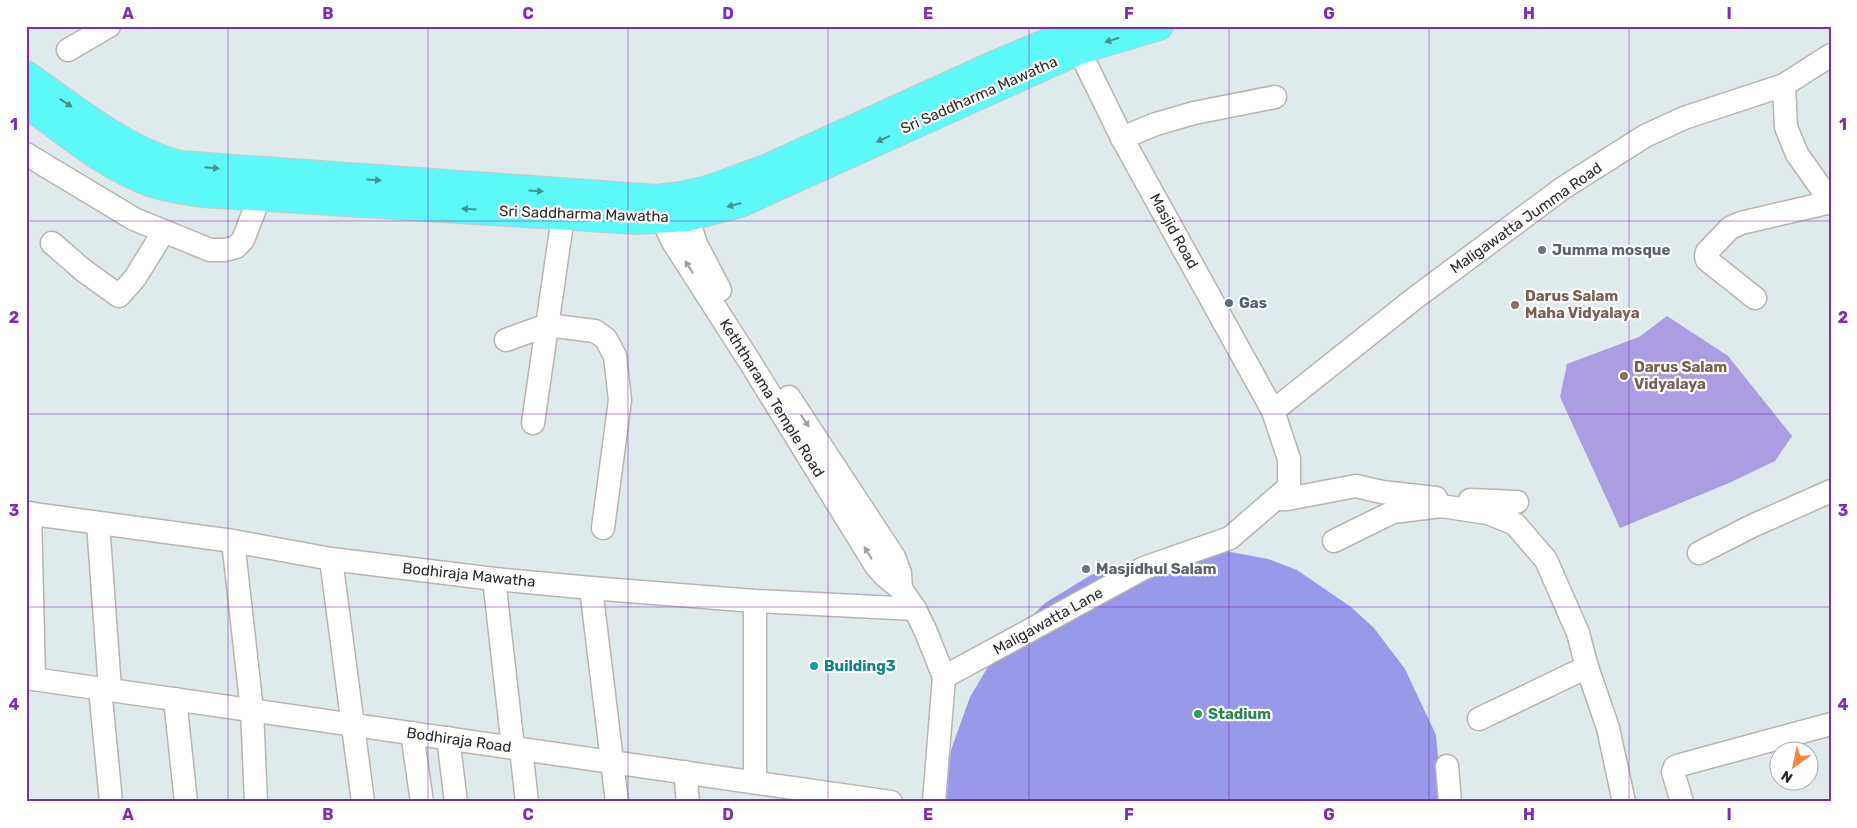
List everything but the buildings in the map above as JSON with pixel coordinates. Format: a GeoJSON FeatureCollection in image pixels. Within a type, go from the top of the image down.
{"type":"FeatureCollection","features":[{"type":"Feature","properties":{"kind":"highway","name":"Sri Saddharma Mawatha"},"geometry":{"type":"LineString","coordinates":[[26,103],[88,147],[140,178],[174,188],[203,193],[563,216],[672,208],[768,168],[997,64],[1083,38],[1159,26]]}},
{"type":"Feature","properties":{"kind":"highway","name":"Sri Saddharma Mawatha"},"geometry":{"type":"LineString","coordinates":[[26,76],[132,146],[180,165],[672,208]]}},
{"type":"Feature","properties":{"kind":"street"},"geometry":{"type":"LineString","coordinates":[[68,50],[109,26]]}},
{"type":"Feature","properties":{"kind":"street","name":"Masjid Road"},"geometry":{"type":"LineString","coordinates":[[1083,38],[1122,138],[1273,411]]}},
{"type":"Feature","properties":{"kind":"street","name":"Maligawatta Jumma Road"},"geometry":{"type":"LineString","coordinates":[[1273,411],[1415,298],[1563,188],[1645,136],[1684,118],[1784,85],[1831,55]]}},
{"type":"Feature","properties":{"kind":"street"},"geometry":{"type":"LineString","coordinates":[[1755,298],[1707,260],[1707,252],[1730,228],[1741,223],[1831,202],[1797,154],[1786,127],[1784,85]]}},
{"type":"Feature","properties":{"kind":"street"},"geometry":{"type":"LineString","coordinates":[[1122,138],[1156,124],[1194,113],[1275,97]]}},
{"type":"Feature","properties":{"kind":"street"},"geometry":{"type":"LineString","coordinates":[[26,154],[134,219],[210,250],[225,250],[236,247],[243,240],[260,196]]}},
{"type":"Feature","properties":{"kind":"street","name":"Keththarama Temple Road"},"geometry":{"type":"LineString","coordinates":[[672,208],[696,244],[756,358],[839,490],[876,566],[901,588],[915,609],[944,677],[934,802]]}},
{"type":"Feature","properties":{"kind":"street"},"geometry":{"type":"LineString","coordinates":[[533,423],[563,216]]}},
{"type":"Feature","properties":{"kind":"street"},"geometry":{"type":"LineString","coordinates":[[52,242],[84,270],[120,296],[135,278],[164,231]]}},
{"type":"Feature","properties":{"kind":"street"},"geometry":{"type":"LineString","coordinates":[[506,340],[547,325],[595,331],[606,339],[615,356],[620,400],[603,528]]}},
{"type":"Feature","properties":{"kind":"street","name":"Maligawatta Lane"},"geometry":{"type":"LineString","coordinates":[[944,677],[1144,568],[1230,538],[1289,487],[1289,459],[1273,411]]}},
{"type":"Feature","properties":{"kind":"street"},"geometry":{"type":"LineString","coordinates":[[1275,499],[1287,499],[1356,486],[1382,492],[1446,499],[1517,502]]}},
{"type":"Feature","properties":{"kind":"street"},"geometry":{"type":"LineString","coordinates":[[1699,553],[1752,526],[1831,492]]}},
{"type":"Feature","properties":{"kind":"street"},"geometry":{"type":"LineString","coordinates":[[1334,541],[1393,512],[1441,506],[1488,513],[1515,524],[1546,560],[1578,633],[1587,668],[1608,728],[1624,802]]}},
{"type":"Feature","properties":{"kind":"street"},"geometry":{"type":"LineString","coordinates":[[28,513],[30,678]]}},
{"type":"Feature","properties":{"kind":"street","name":"Bodhiraja Mawatha"},"geometry":{"type":"LineString","coordinates":[[28,513],[234,541],[331,559],[494,579],[754,601],[915,609]]}},
{"type":"Feature","properties":{"kind":"street"},"geometry":{"type":"LineString","coordinates":[[98,523],[111,802]]}},
{"type":"Feature","properties":{"kind":"street"},"geometry":{"type":"LineString","coordinates":[[234,541],[252,710],[256,802]]}},
{"type":"Feature","properties":{"kind":"street"},"geometry":{"type":"LineString","coordinates":[[331,559],[363,802]]}},
{"type":"Feature","properties":{"kind":"street"},"geometry":{"type":"LineString","coordinates":[[494,579],[517,748],[527,802]]}},
{"type":"Feature","properties":{"kind":"street"},"geometry":{"type":"LineString","coordinates":[[591,588],[617,802]]}},
{"type":"Feature","properties":{"kind":"street"},"geometry":{"type":"LineString","coordinates":[[754,601],[755,782]]}},
{"type":"Feature","properties":{"kind":"street"},"geometry":{"type":"LineString","coordinates":[[1479,719],[1587,668]]}},
{"type":"Feature","properties":{"kind":"street","name":"Bodhiraja Road"},"geometry":{"type":"LineString","coordinates":[[30,678],[891,802]]}},
{"type":"Feature","properties":{"kind":"street"},"geometry":{"type":"LineString","coordinates":[[175,699],[186,802]]}},
{"type":"Feature","properties":{"kind":"street"},"geometry":{"type":"LineString","coordinates":[[1682,802],[1673,772],[1675,767],[1831,724]]}},
{"type":"Feature","properties":{"kind":"street"},"geometry":{"type":"LineString","coordinates":[[412,733],[422,802]]}},
{"type":"Feature","properties":{"kind":"street"},"geometry":{"type":"LineString","coordinates":[[448,738],[456,802]]}},
{"type":"Feature","properties":{"kind":"street"},"geometry":{"type":"LineString","coordinates":[[1447,766],[1450,802]]}},
{"type":"Feature","properties":{"kind":"street"},"geometry":{"type":"LineString","coordinates":[[685,772],[688,802]]}},
{"type":"Feature","properties":{"kind":"shaded area"},"geometry":{"type":"Polygon","coordinates":[[[1667,316],[1728,356],[1792,436],[1775,461],[1729,483],[1620,528],[1560,397],[1567,364],[1639,337],[1667,316]]]}},
{"type":"Feature","properties":{"kind":"shaded area"},"geometry":{"type":"Polygon","coordinates":[[[1220,550],[1268,559],[1297,570],[1351,607],[1374,628],[1405,669],[1436,735],[1441,790],[1439,802],[946,802],[951,750],[970,697],[998,650],[1045,603],[1091,575],[1127,563],[1169,553],[1220,550]]]}},
{"type":"Feature","properties":{"kind":"place","name":"Jumma mosque"},"geometry":{"type":"Point","coordinates":[1542,250]}},
{"type":"Feature","properties":{"kind":"place","name":"Gas"},"geometry":{"type":"Point","coordinates":[1229,303]}},
{"type":"Feature","properties":{"kind":"place","name":"Darus Salam Maha Vidyalaya"},"geometry":{"type":"Point","coordinates":[1515,305]}},
{"type":"Feature","properties":{"kind":"place","name":"Darus Salam Vidyalaya"},"geometry":{"type":"Point","coordinates":[1624,376]}},
{"type":"Feature","properties":{"kind":"place","name":"Masjidhul Salam"},"geometry":{"type":"Point","coordinates":[1086,569]}},
{"type":"Feature","properties":{"kind":"place","name":"Building3"},"geometry":{"type":"Point","coordinates":[814,666]}},
{"type":"Feature","properties":{"kind":"place","name":"Stadium"},"geometry":{"type":"Point","coordinates":[1198,714]}}]}
